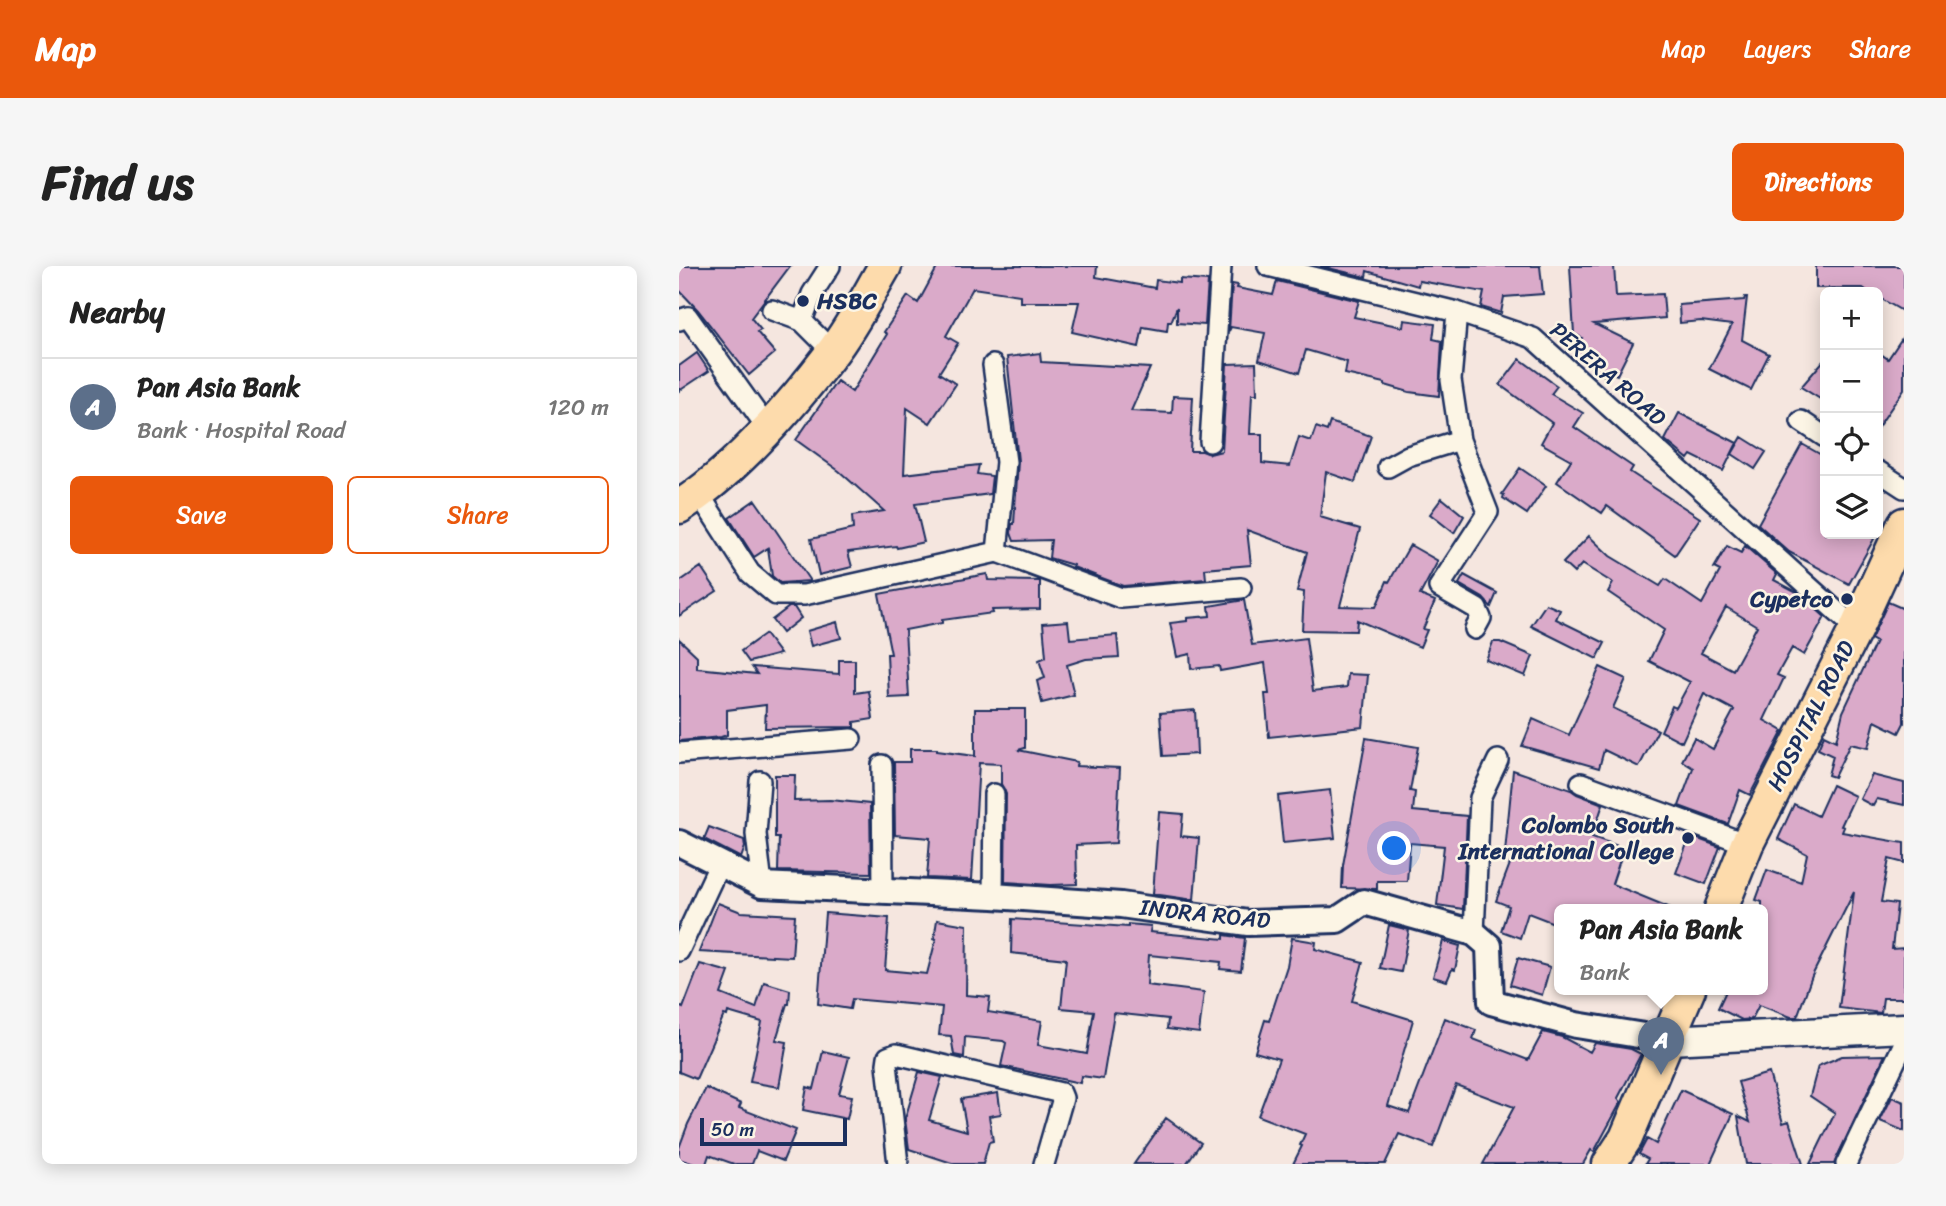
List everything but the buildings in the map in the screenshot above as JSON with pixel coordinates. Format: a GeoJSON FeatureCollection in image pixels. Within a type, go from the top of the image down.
{"type":"FeatureCollection","features":[{"type":"Feature","properties":{"kind":"main road"},"geometry":{"type":"LineString","coordinates":[[689,500],[768,429],[833,352],[885,266]]}},
{"type":"Feature","properties":{"kind":"main road","name":"HOSPITAL ROAD"},"geometry":{"type":"LineString","coordinates":[[1723,904],[1747,844],[1856,629],[1904,524]]}},
{"type":"Feature","properties":{"kind":"main road"},"geometry":{"type":"LineString","coordinates":[[1609,1164],[1626,1138],[1687,995]]}},
{"type":"Feature","properties":{"kind":"main road"},"geometry":{"type":"LineString","coordinates":[[1669,1040],[1904,1028]]}},
{"type":"Feature","properties":{"kind":"street"},"geometry":{"type":"LineString","coordinates":[[802,321],[812,294],[831,266]]}},
{"type":"Feature","properties":{"kind":"street"},"geometry":{"type":"LineString","coordinates":[[1210,442],[1221,266]]}},
{"type":"Feature","properties":{"kind":"street","name":"PERERA ROAD"},"geometry":{"type":"LineString","coordinates":[[1268,266],[1457,312],[1533,338],[1856,629]]}},
{"type":"Feature","properties":{"kind":"street"},"geometry":{"type":"LineString","coordinates":[[772,310],[802,321],[833,352]]}},
{"type":"Feature","properties":{"kind":"street"},"geometry":{"type":"LineString","coordinates":[[1457,312],[1451,380],[1460,440],[1488,512],[1439,587],[1477,610],[1481,618],[1475,629]]}},
{"type":"Feature","properties":{"kind":"street"},"geometry":{"type":"LineString","coordinates":[[679,320],[688,317],[768,429]]}},
{"type":"Feature","properties":{"kind":"street"},"geometry":{"type":"LineString","coordinates":[[993,365],[1006,462],[996,552]]}},
{"type":"Feature","properties":{"kind":"street"},"geometry":{"type":"LineString","coordinates":[[1801,421],[1820,434]]}},
{"type":"Feature","properties":{"kind":"street"},"geometry":{"type":"LineString","coordinates":[[1388,467],[1408,456],[1460,440]]}},
{"type":"Feature","properties":{"kind":"street"},"geometry":{"type":"LineString","coordinates":[[1883,474],[1904,488]]}},
{"type":"Feature","properties":{"kind":"street"},"geometry":{"type":"LineString","coordinates":[[689,500],[750,573],[776,595],[804,594],[996,552],[1121,598],[1241,588]]}},
{"type":"Feature","properties":{"kind":"street"},"geometry":{"type":"LineString","coordinates":[[679,753],[851,739]]}},
{"type":"Feature","properties":{"kind":"street"},"geometry":{"type":"LineString","coordinates":[[1498,760],[1480,798],[1474,933],[1489,946],[1491,1002],[1576,1025],[1669,1040]]}},
{"type":"Feature","properties":{"kind":"street"},"geometry":{"type":"LineString","coordinates":[[882,765],[883,892]]}},
{"type":"Feature","properties":{"kind":"street"},"geometry":{"type":"LineString","coordinates":[[760,781],[757,834],[762,885]]}},
{"type":"Feature","properties":{"kind":"street"},"geometry":{"type":"LineString","coordinates":[[1581,783],[1747,844]]}},
{"type":"Feature","properties":{"kind":"street"},"geometry":{"type":"LineString","coordinates":[[993,896],[994,794]]}},
{"type":"Feature","properties":{"kind":"street","name":"INDRA ROAD"},"geometry":{"type":"LineString","coordinates":[[679,843],[762,885],[1121,905],[1248,923],[1337,920],[1364,902],[1474,933]]}},
{"type":"Feature","properties":{"kind":"street"},"geometry":{"type":"LineString","coordinates":[[679,951],[719,865]]}},
{"type":"Feature","properties":{"kind":"street"},"geometry":{"type":"LineString","coordinates":[[1846,1164],[1904,1043]]}},
{"type":"Feature","properties":{"kind":"street"},"geometry":{"type":"LineString","coordinates":[[898,1164],[887,1064],[888,1057],[896,1054],[1061,1093],[1063,1098],[1044,1164]]}},
{"type":"Feature","properties":{"kind":"place","name":"HSBC"},"geometry":{"type":"Point","coordinates":[803,301]}},
{"type":"Feature","properties":{"kind":"place","name":"Cypetco"},"geometry":{"type":"Point","coordinates":[1847,599]}},
{"type":"Feature","properties":{"kind":"place","name":"Colombo South International College"},"geometry":{"type":"Point","coordinates":[1688,838]}},
{"type":"Feature","properties":{"kind":"place","name":"Pan Asia Bank"},"geometry":{"type":"Point","coordinates":[1661,1075]}}]}
